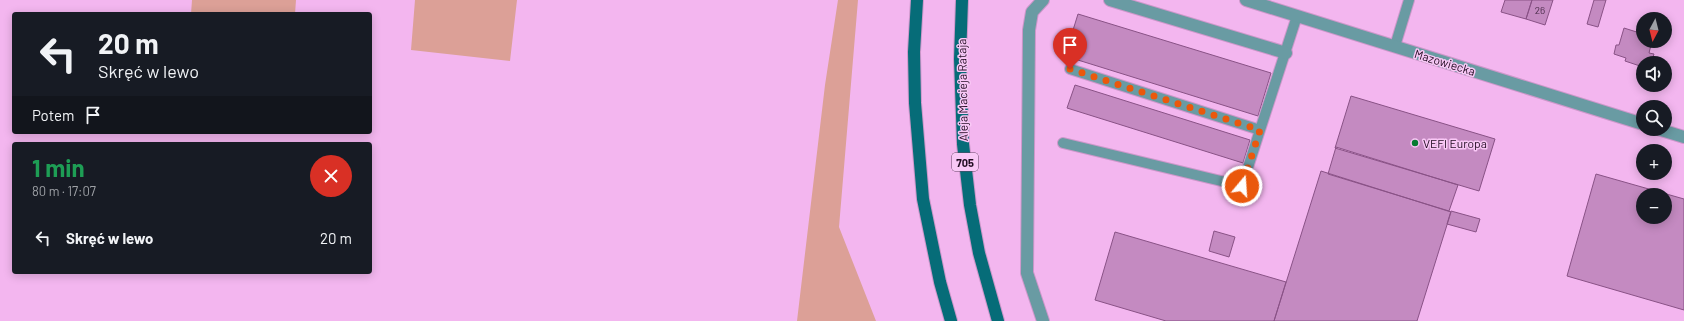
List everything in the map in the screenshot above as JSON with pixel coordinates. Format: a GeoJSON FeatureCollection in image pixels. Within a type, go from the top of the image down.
{"type":"FeatureCollection","features":[{"type":"Feature","properties":{"kind":"main road"},"geometry":{"type":"LineString","coordinates":[[917,0],[914,52],[914,104],[923,199],[940,282],[951,321]]}},
{"type":"Feature","properties":{"kind":"main road","name":"Aleja Macieja Rataja"},"geometry":{"type":"LineString","coordinates":[[962,0],[960,59],[963,144],[970,205],[979,253],[998,321]]}},
{"type":"Feature","properties":{"kind":"street"},"geometry":{"type":"LineString","coordinates":[[1043,0],[1032,12],[1029,30],[1027,265],[1027,273],[1043,321]]}},
{"type":"Feature","properties":{"kind":"street"},"geometry":{"type":"LineString","coordinates":[[1110,0],[1286,53]]}},
{"type":"Feature","properties":{"kind":"street","name":"Mazowiecka"},"geometry":{"type":"LineString","coordinates":[[1246,0],[1636,122]]}},
{"type":"Feature","properties":{"kind":"street"},"geometry":{"type":"LineString","coordinates":[[1672,133],[1684,137]]}},
{"type":"Feature","properties":{"kind":"lane"},"geometry":{"type":"LineString","coordinates":[[1395,46],[1409,0]]}},
{"type":"Feature","properties":{"kind":"lane"},"geometry":{"type":"LineString","coordinates":[[1063,143],[1242,186],[1297,16]]}},
{"type":"Feature","properties":{"kind":"lane"},"geometry":{"type":"LineString","coordinates":[[1070,69],[1260,130]]}},
{"type":"Feature","properties":{"kind":"shaded area"},"geometry":{"type":"Polygon","coordinates":[[[192,0],[296,0],[295,12],[191,12],[192,0]]]}},
{"type":"Feature","properties":{"kind":"shaded area"},"geometry":{"type":"Polygon","coordinates":[[[415,0],[517,0],[510,61],[411,50],[415,0]]]}},
{"type":"Feature","properties":{"kind":"shaded area"},"geometry":{"type":"Polygon","coordinates":[[[838,0],[858,0],[839,227],[876,321],[797,321],[825,85],[838,0]]]}},
{"type":"Feature","properties":{"kind":"building"},"geometry":{"type":"Polygon","coordinates":[[[1505,0],[1532,0],[1526,19],[1501,12],[1505,0]]]}},
{"type":"Feature","properties":{"kind":"building"},"geometry":{"type":"Polygon","coordinates":[[[1532,0],[1553,0],[1545,25],[1526,19],[1532,0]]]}},
{"type":"Feature","properties":{"kind":"building"},"geometry":{"type":"Polygon","coordinates":[[[1594,0],[1606,0],[1598,27],[1587,24],[1594,0]]]}},
{"type":"Feature","properties":{"kind":"building"},"geometry":{"type":"Polygon","coordinates":[[[1078,14],[1271,73],[1258,116],[1065,56],[1078,14]]]}},
{"type":"Feature","properties":{"kind":"building"},"geometry":{"type":"Polygon","coordinates":[[[1624,28],[1636,32],[1636,48],[1650,48],[1649,53],[1654,54],[1653,56],[1636,56],[1636,65],[1625,61],[1626,58],[1614,54],[1616,45],[1619,45],[1624,28]]]}},
{"type":"Feature","properties":{"kind":"building"},"geometry":{"type":"Polygon","coordinates":[[[1075,85],[1250,140],[1243,163],[1067,108],[1075,85]]]}},
{"type":"Feature","properties":{"kind":"building","name":"VEFI Europa"},"geometry":{"type":"Polygon","coordinates":[[[1351,96],[1495,139],[1479,191],[1335,148],[1351,96]]]}},
{"type":"Feature","properties":{"kind":"building"},"geometry":{"type":"Polygon","coordinates":[[[1336,147],[1458,185],[1449,211],[1328,174],[1336,147]]]}},
{"type":"Feature","properties":{"kind":"building"},"geometry":{"type":"Polygon","coordinates":[[[1321,171],[1451,212],[1417,321],[1274,321],[1321,171]]]}},
{"type":"Feature","properties":{"kind":"building"},"geometry":{"type":"Polygon","coordinates":[[[1596,174],[1645,188],[1636,188],[1636,224],[1672,224],[1672,196],[1684,199],[1684,310],[1567,276],[1596,174]]]}},
{"type":"Feature","properties":{"kind":"building"},"geometry":{"type":"Polygon","coordinates":[[[1451,211],[1480,219],[1476,232],[1447,224],[1451,211]]]}},
{"type":"Feature","properties":{"kind":"building"},"geometry":{"type":"Polygon","coordinates":[[[1214,231],[1235,237],[1229,257],[1209,251],[1214,231]]]}},
{"type":"Feature","properties":{"kind":"building"},"geometry":{"type":"Polygon","coordinates":[[[1115,232],[1286,282],[1274,321],[1166,321],[1095,300],[1115,232]]]}},
{"type":"Feature","properties":{"kind":"place","name":"VEFI Europa"},"geometry":{"type":"Point","coordinates":[1415,143]}},
{"type":"Feature","properties":{"kind":"route"},"geometry":{"type":"LineString","coordinates":[[1070,69],[1260,130],[1242,186]]}}]}
